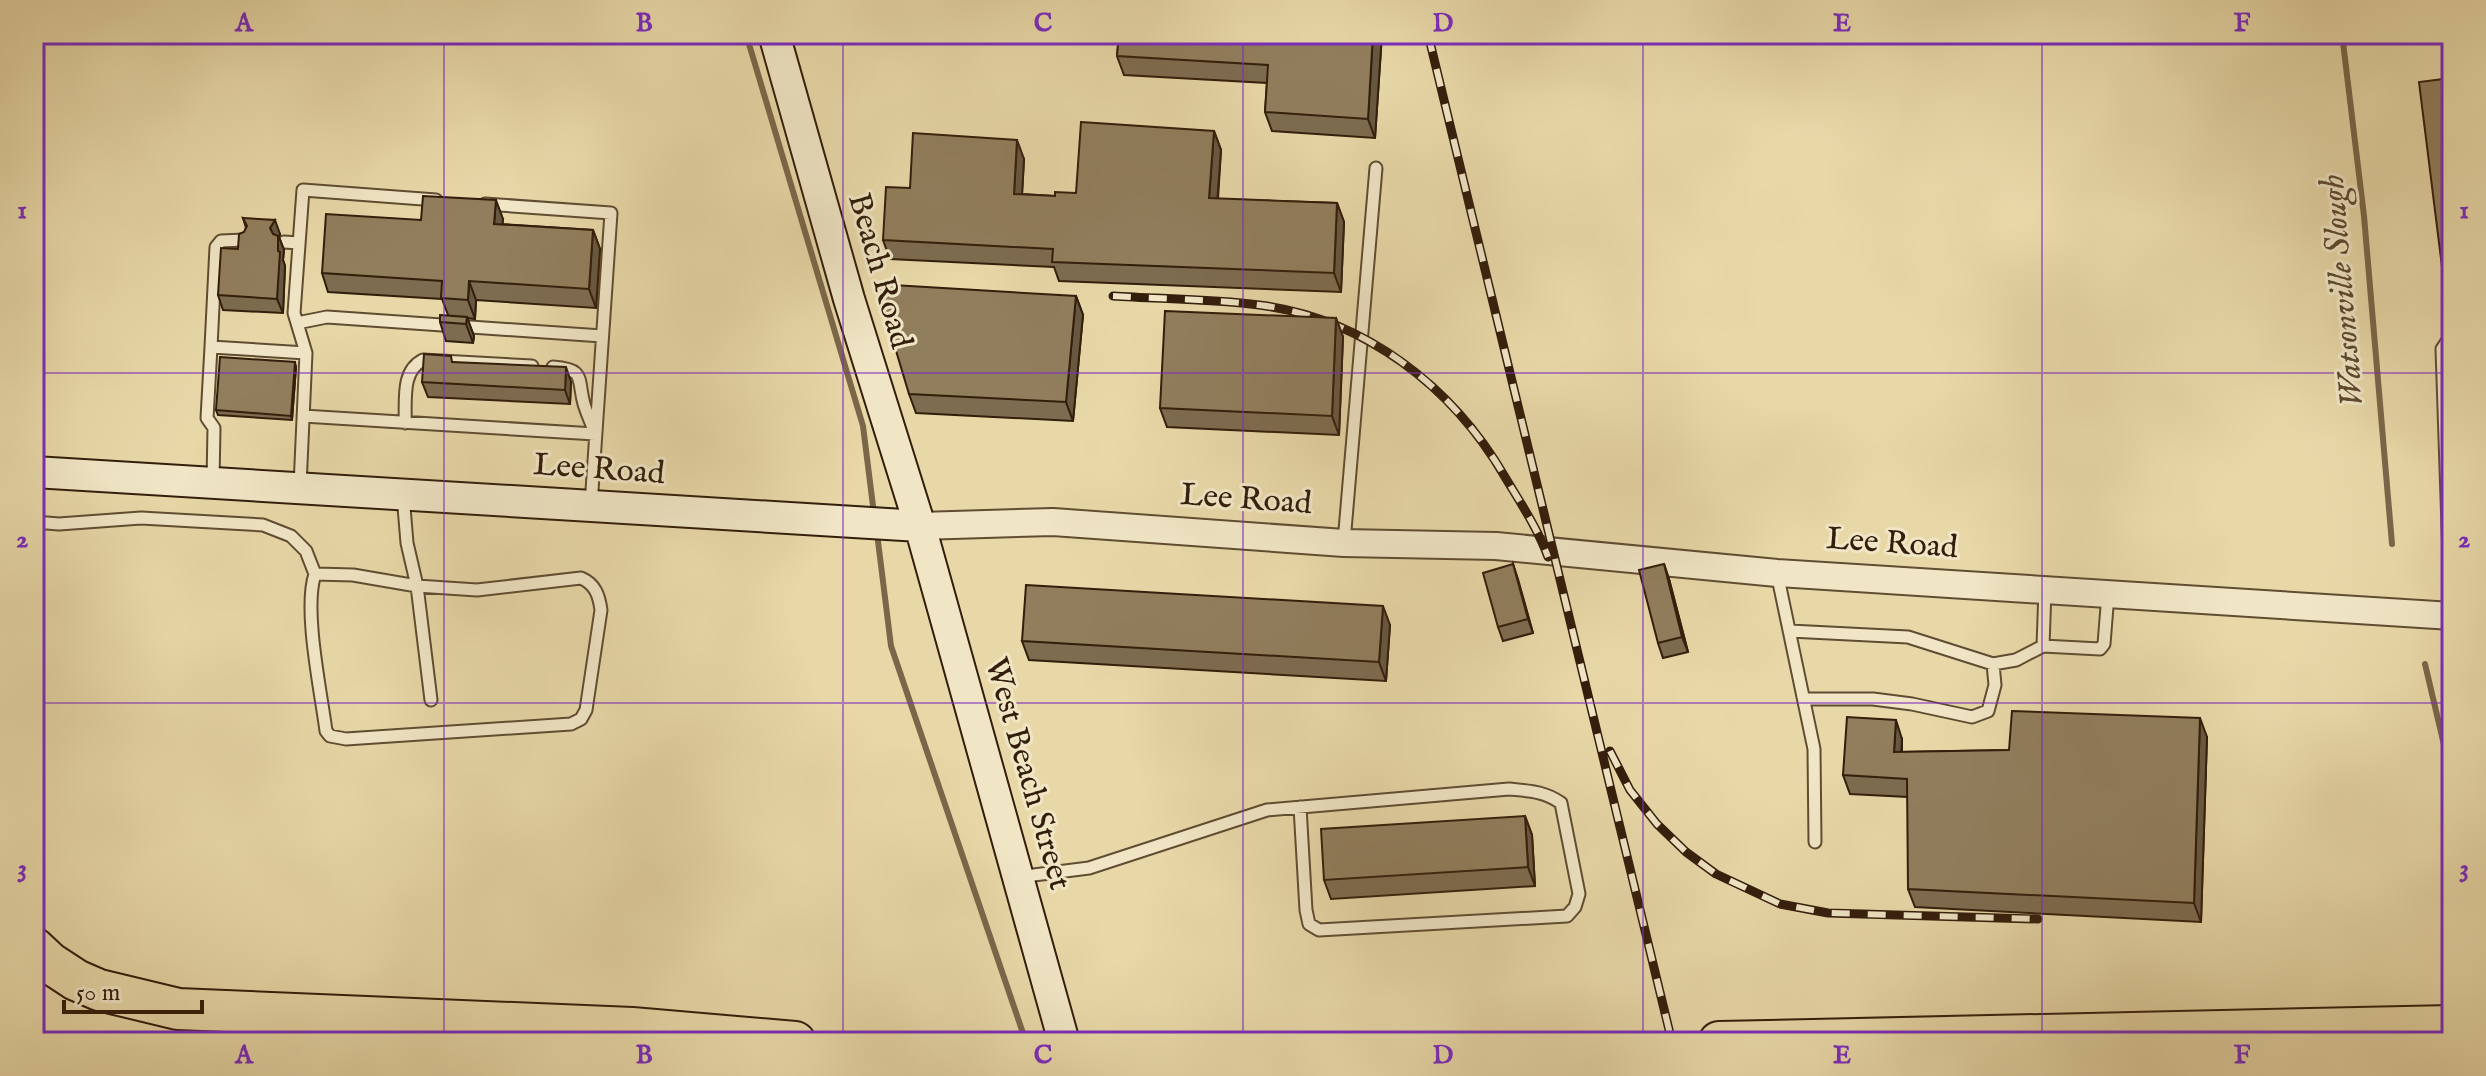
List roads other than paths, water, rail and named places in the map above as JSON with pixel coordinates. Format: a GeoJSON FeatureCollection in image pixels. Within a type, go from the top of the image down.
{"type":"FeatureCollection","features":[{"type":"Feature","properties":{"kind":"highway"},"geometry":{"type":"LineString","coordinates":[[34,948],[63,971],[99,990],[178,1009],[632,1028],[795,1042]]}},
{"type":"Feature","properties":{"kind":"highway"},"geometry":{"type":"LineString","coordinates":[[1719,1042],[2452,1026]]}},
{"type":"Feature","properties":{"kind":"main road","name":"Beach Road"},"geometry":{"type":"LineString","coordinates":[[774,34],[849,299],[920,526]]}},
{"type":"Feature","properties":{"kind":"main road","name":"Lee Road"},"geometry":{"type":"LineString","coordinates":[[34,472],[920,526]]}},
{"type":"Feature","properties":{"kind":"main road","name":"West Beach Street"},"geometry":{"type":"LineString","coordinates":[[920,526],[1064,1042]]}},
{"type":"Feature","properties":{"kind":"street","name":"Lee Road"},"geometry":{"type":"LineString","coordinates":[[920,526],[1053,522],[1344,543],[1530,549],[1777,573],[2451,616]]}},
{"type":"Feature","properties":{"kind":"lane"},"geometry":{"type":"LineString","coordinates":[[1344,543],[1376,168]]}},
{"type":"Feature","properties":{"kind":"lane"},"geometry":{"type":"LineString","coordinates":[[300,487],[306,353],[294,313],[303,190],[442,201]]}},
{"type":"Feature","properties":{"kind":"lane"},"geometry":{"type":"LineString","coordinates":[[472,203],[611,213],[591,506]]}},
{"type":"Feature","properties":{"kind":"lane"},"geometry":{"type":"LineString","coordinates":[[213,481],[214,428],[207,418],[216,247],[221,241],[244,240]]}},
{"type":"Feature","properties":{"kind":"lane"},"geometry":{"type":"LineString","coordinates":[[284,242],[299,243]]}},
{"type":"Feature","properties":{"kind":"lane"},"geometry":{"type":"LineString","coordinates":[[297,323],[327,317],[602,336]]}},
{"type":"Feature","properties":{"kind":"lane"},"geometry":{"type":"LineString","coordinates":[[2451,616],[2442,349],[2452,334]]}},
{"type":"Feature","properties":{"kind":"lane"},"geometry":{"type":"LineString","coordinates":[[211,347],[306,353]]}},
{"type":"Feature","properties":{"kind":"lane"},"geometry":{"type":"LineString","coordinates":[[405,423],[408,376],[414,365],[423,360],[565,368],[581,378],[583,401],[595,434]]}},
{"type":"Feature","properties":{"kind":"lane"},"geometry":{"type":"LineString","coordinates":[[303,416],[595,434]]}},
{"type":"Feature","properties":{"kind":"lane"},"geometry":{"type":"LineString","coordinates":[[402,493],[431,700]]}},
{"type":"Feature","properties":{"kind":"lane"},"geometry":{"type":"LineString","coordinates":[[34,522],[59,524],[141,518],[263,525],[291,536],[306,551],[315,574],[311,585],[311,608],[326,731],[330,736],[346,739],[571,724],[581,719],[586,710],[601,610],[599,595],[590,582],[581,578],[477,590],[417,586],[353,575],[315,574]]}},
{"type":"Feature","properties":{"kind":"lane"},"geometry":{"type":"LineString","coordinates":[[1777,573],[1814,749],[1815,842]]}},
{"type":"Feature","properties":{"kind":"lane"},"geometry":{"type":"LineString","coordinates":[[2043,646],[2045,590]]}},
{"type":"Feature","properties":{"kind":"lane"},"geometry":{"type":"LineString","coordinates":[[1790,631],[1908,637],[1993,664],[2016,660],[2043,646],[2100,649],[2104,644],[2108,594]]}},
{"type":"Feature","properties":{"kind":"lane"},"geometry":{"type":"LineString","coordinates":[[1805,699],[1899,702],[1972,717],[1988,711],[1995,685],[1993,664]]}},
{"type":"Feature","properties":{"kind":"lane"},"geometry":{"type":"LineString","coordinates":[[1018,877],[1089,868],[1267,810],[1300,807],[1509,789],[1537,791],[1561,803],[1579,894],[1575,907],[1567,916],[1319,930],[1309,924],[1306,910],[1300,807]]}},
{"type":"Feature","properties":{"kind":"waterway"},"geometry":{"type":"LineString","coordinates":[[746,34],[863,426],[874,514]]}},
{"type":"Feature","properties":{"kind":"waterway","name":"Watsonville Slough"},"geometry":{"type":"LineString","coordinates":[[2342,34],[2364,216],[2392,544]]}},
{"type":"Feature","properties":{"kind":"waterway"},"geometry":{"type":"LineString","coordinates":[[877,533],[891,646],[1026,1042]]}},
{"type":"Feature","properties":{"kind":"waterway","name":"Watsonville Slough"},"geometry":{"type":"LineString","coordinates":[[2425,664],[2452,779]]}},
{"type":"Feature","properties":{"kind":"railway"},"geometry":{"type":"LineString","coordinates":[[1428,34],[1672,1042]]}},
{"type":"Feature","properties":{"kind":"railway"},"geometry":{"type":"LineString","coordinates":[[1113,296],[1259,305],[1298,312],[1369,341],[1432,386],[1484,444],[1534,526],[1548,557]]}},
{"type":"Feature","properties":{"kind":"railway"},"geometry":{"type":"LineString","coordinates":[[1610,751],[1630,790],[1657,824],[1686,852],[1716,874],[1780,904],[1828,913],[2038,919]]}}]}
